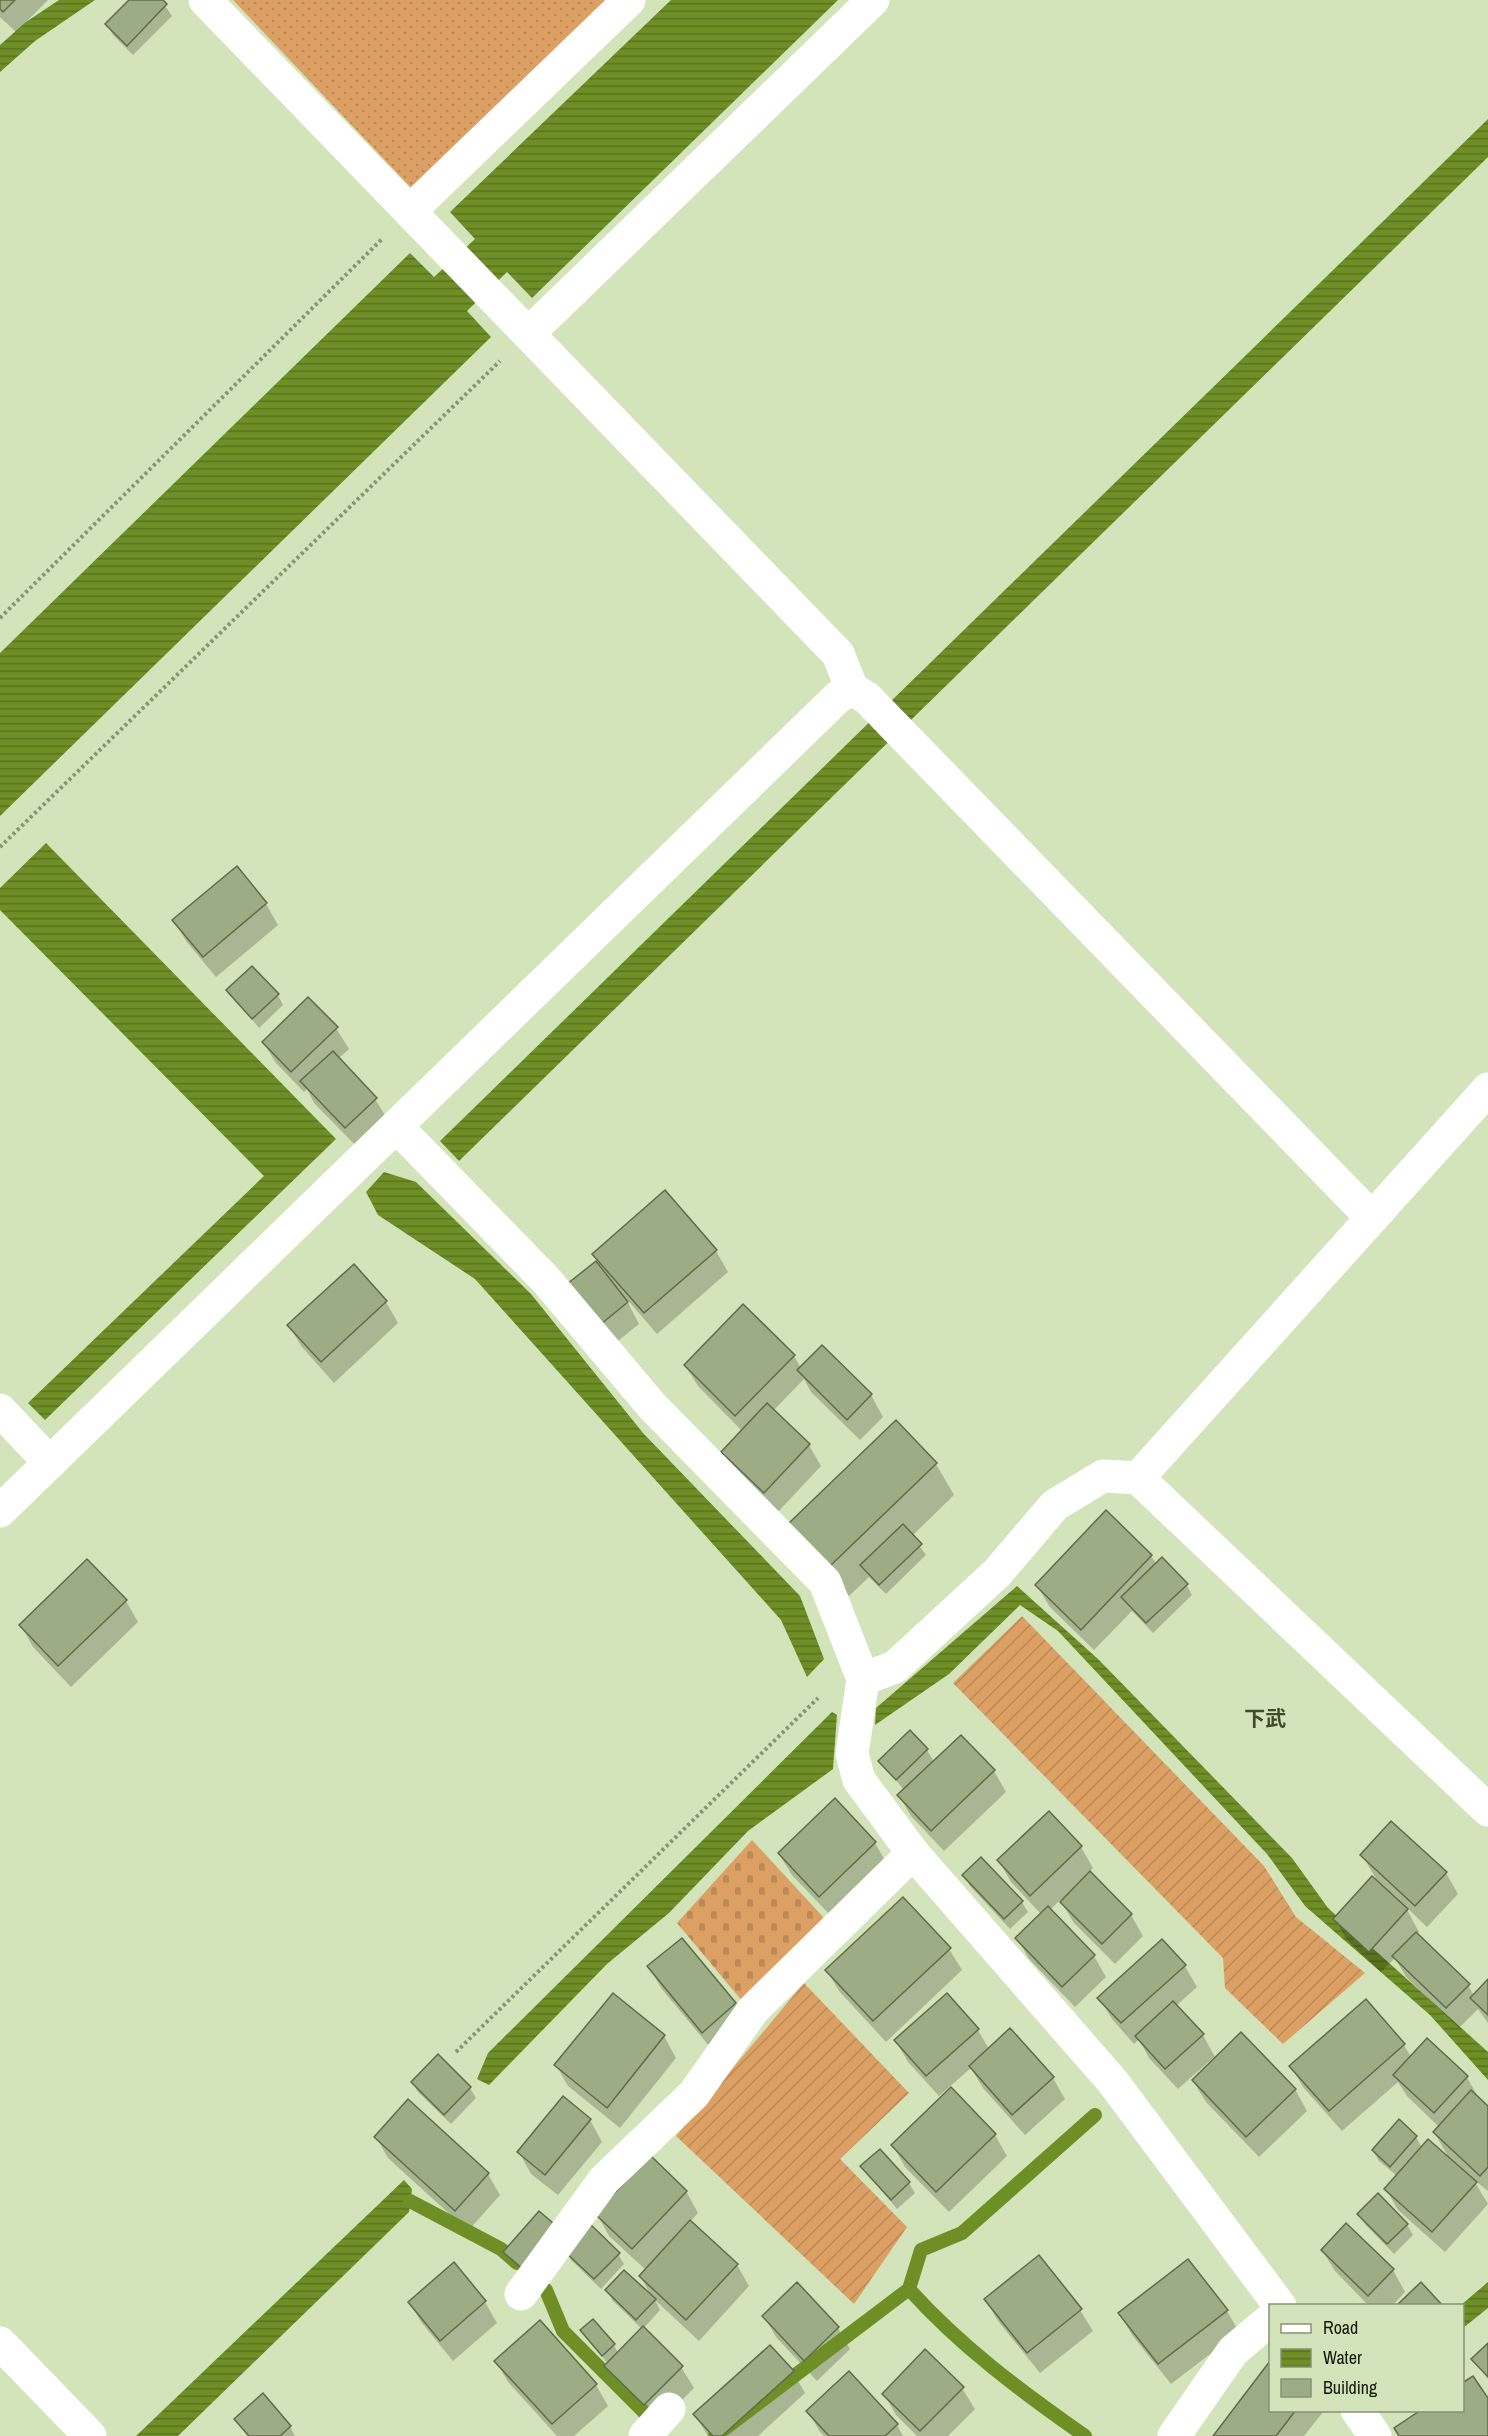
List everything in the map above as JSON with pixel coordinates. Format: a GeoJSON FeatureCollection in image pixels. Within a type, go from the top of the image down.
{"type":"FeatureCollection","features":[{"type":"Feature","properties":{"kind":"street"},"geometry":{"type":"LineString","coordinates":[[206,0],[838,654],[860,693],[1372,1218]]}},
{"type":"Feature","properties":{"kind":"street"},"geometry":{"type":"LineString","coordinates":[[410,211],[628,0]]}},
{"type":"Feature","properties":{"kind":"street"},"geometry":{"type":"LineString","coordinates":[[529,333],[873,0]]}},
{"type":"Feature","properties":{"kind":"street"},"geometry":{"type":"LineString","coordinates":[[0,1511],[838,697],[860,693]]}},
{"type":"Feature","properties":{"kind":"street"},"geometry":{"type":"LineString","coordinates":[[1138,1478],[1488,1089]]}},
{"type":"Feature","properties":{"kind":"street"},"geometry":{"type":"LineString","coordinates":[[397,1127],[546,1280],[652,1406],[825,1582],[863,1679],[852,1754],[859,1780],[913,1853],[1113,2082],[1279,2304]]}},
{"type":"Feature","properties":{"kind":"street"},"geometry":{"type":"LineString","coordinates":[[0,1410],[50,1464]]}},
{"type":"Feature","properties":{"kind":"street"},"geometry":{"type":"LineString","coordinates":[[863,1679],[895,1667],[998,1573],[1055,1505],[1104,1476],[1138,1478],[1488,1810]]}},
{"type":"Feature","properties":{"kind":"street"},"geometry":{"type":"LineString","coordinates":[[521,2294],[604,2180],[694,2094],[753,2010],[913,1853]]}},
{"type":"Feature","properties":{"kind":"street"},"geometry":{"type":"LineString","coordinates":[[1174,2436],[1233,2351],[1269,2321]]}},
{"type":"Feature","properties":{"kind":"street"},"geometry":{"type":"LineString","coordinates":[[0,2343],[90,2436]]}},
{"type":"Feature","properties":{"kind":"street"},"geometry":{"type":"LineString","coordinates":[[645,2436],[669,2409]]}},
{"type":"Feature","properties":{"kind":"street"},"geometry":{"type":"LineString","coordinates":[[1358,2412],[1375,2436]]}},
{"type":"Feature","properties":{"kind":"path"},"geometry":{"type":"LineString","coordinates":[[0,618],[410,211]]}},
{"type":"Feature","properties":{"kind":"path"},"geometry":{"type":"LineString","coordinates":[[0,847],[529,333]]}},
{"type":"Feature","properties":{"kind":"path"},"geometry":{"type":"LineString","coordinates":[[456,2052],[836,1681],[863,1679]]}},
{"type":"Feature","properties":{"kind":"green space"},"geometry":{"type":"Polygon","coordinates":[[[233,0],[616,0],[416,193],[233,0]]]}},
{"type":"Feature","properties":{"kind":"green space"},"geometry":{"type":"Polygon","coordinates":[[[1022,1616],[1264,1866],[1296,1917],[1365,1973],[1283,2044],[1225,1988],[1223,1958],[953,1683],[1022,1616]]]}},
{"type":"Feature","properties":{"kind":"green space"},"geometry":{"type":"Polygon","coordinates":[[[752,1840],[824,1918],[743,2002],[677,1923],[752,1840]]]}},
{"type":"Feature","properties":{"kind":"green space"},"geometry":{"type":"Polygon","coordinates":[[[804,1983],[909,2093],[840,2159],[907,2227],[854,2304],[676,2136],[804,1983]]]}},
{"type":"Feature","properties":{"kind":"water"},"geometry":{"type":"Polygon","coordinates":[[[59,0],[95,0],[35,41],[0,72],[0,45],[26,22],[59,0]]]}},
{"type":"Feature","properties":{"kind":"water"},"geometry":{"type":"Polygon","coordinates":[[[671,0],[838,0],[532,298],[507,272],[467,311],[491,337],[0,816],[0,653],[410,253],[434,277],[475,239],[450,212],[671,0]]]}},
{"type":"Feature","properties":{"kind":"water"},"geometry":{"type":"Polygon","coordinates":[[[1488,119],[1488,157],[459,1161],[440,1141],[1488,119]]]}},
{"type":"Feature","properties":{"kind":"water"},"geometry":{"type":"Polygon","coordinates":[[[46,843],[336,1139],[45,1420],[28,1403],[264,1176],[0,910],[0,888],[46,843]]]}},
{"type":"Feature","properties":{"kind":"water"},"geometry":{"type":"Polygon","coordinates":[[[384,1172],[416,1182],[531,1294],[643,1433],[800,1596],[824,1659],[807,1677],[781,1620],[475,1279],[378,1215],[366,1192],[384,1172]]]}},
{"type":"Feature","properties":{"kind":"water"},"geometry":{"type":"Polygon","coordinates":[[[1017,1586],[1099,1660],[1292,1858],[1328,1908],[1488,2052],[1488,2080],[1430,2015],[1305,1906],[1267,1854],[1058,1631],[1020,1605],[949,1674],[875,1725],[876,1708],[1017,1586]]]}},
{"type":"Feature","properties":{"kind":"water"},"geometry":{"type":"Polygon","coordinates":[[[832,1712],[837,1715],[833,1769],[748,1831],[669,1913],[607,1964],[489,2085],[477,2079],[488,2053],[832,1712]]]}},
{"type":"Feature","properties":{"kind":"water"},"geometry":{"type":"Polygon","coordinates":[[[404,2180],[412,2189],[409,2212],[178,2436],[136,2436],[404,2180]]]}},
{"type":"Feature","properties":{"kind":"water"},"geometry":{"type":"Polygon","coordinates":[[[1488,2282],[1488,2308],[1464,2327],[1464,2304],[1462,2304],[1488,2282]]]}},
{"type":"Feature","properties":{"kind":"building"},"geometry":{"type":"Polygon","coordinates":[[[0,0],[15,0],[3,12],[0,9],[0,0]]]}},
{"type":"Feature","properties":{"kind":"building"},"geometry":{"type":"Polygon","coordinates":[[[129,0],[163,0],[167,4],[127,46],[105,24],[129,0]]]}},
{"type":"Feature","properties":{"kind":"building"},"geometry":{"type":"Polygon","coordinates":[[[237,866],[267,903],[203,957],[172,920],[237,866]]]}},
{"type":"Feature","properties":{"kind":"building"},"geometry":{"type":"Polygon","coordinates":[[[252,966],[279,994],[252,1019],[226,990],[252,966]]]}},
{"type":"Feature","properties":{"kind":"building"},"geometry":{"type":"Polygon","coordinates":[[[308,997],[338,1027],[291,1072],[262,1042],[308,997]]]}},
{"type":"Feature","properties":{"kind":"building"},"geometry":{"type":"Polygon","coordinates":[[[333,1051],[377,1098],[345,1128],[300,1081],[333,1051]]]}},
{"type":"Feature","properties":{"kind":"building"},"geometry":{"type":"Polygon","coordinates":[[[665,1190],[717,1250],[644,1313],[592,1254],[665,1190]]]}},
{"type":"Feature","properties":{"kind":"building"},"geometry":{"type":"Polygon","coordinates":[[[596,1261],[628,1302],[595,1329],[562,1288],[596,1261]]]}},
{"type":"Feature","properties":{"kind":"building"},"geometry":{"type":"Polygon","coordinates":[[[354,1264],[387,1301],[321,1362],[287,1325],[354,1264]]]}},
{"type":"Feature","properties":{"kind":"building"},"geometry":{"type":"Polygon","coordinates":[[[743,1304],[795,1355],[735,1416],[684,1365],[743,1304]]]}},
{"type":"Feature","properties":{"kind":"building"},"geometry":{"type":"Polygon","coordinates":[[[822,1345],[872,1394],[847,1420],[797,1370],[822,1345]]]}},
{"type":"Feature","properties":{"kind":"building"},"geometry":{"type":"Polygon","coordinates":[[[767,1403],[810,1444],[764,1493],[721,1452],[767,1403]]]}},
{"type":"Feature","properties":{"kind":"building"},"geometry":{"type":"Polygon","coordinates":[[[896,1420],[937,1463],[830,1566],[789,1523],[896,1420]]]}},
{"type":"Feature","properties":{"kind":"building"},"geometry":{"type":"Polygon","coordinates":[[[1106,1510],[1152,1555],[1081,1630],[1035,1585],[1106,1510]]]}},
{"type":"Feature","properties":{"kind":"building"},"geometry":{"type":"Polygon","coordinates":[[[903,1524],[922,1544],[879,1585],[860,1565],[903,1524]]]}},
{"type":"Feature","properties":{"kind":"building"},"geometry":{"type":"Polygon","coordinates":[[[1162,1557],[1188,1584],[1146,1623],[1121,1597],[1162,1557]]]}},
{"type":"Feature","properties":{"kind":"building"},"geometry":{"type":"Polygon","coordinates":[[[87,1559],[127,1600],[58,1666],[19,1625],[87,1559]]]}},
{"type":"Feature","properties":{"kind":"building"},"geometry":{"type":"Polygon","coordinates":[[[910,1730],[928,1749],[896,1780],[878,1761],[910,1730]]]}},
{"type":"Feature","properties":{"kind":"building"},"geometry":{"type":"Polygon","coordinates":[[[961,1735],[995,1770],[931,1831],[897,1795],[961,1735]]]}},
{"type":"Feature","properties":{"kind":"building"},"geometry":{"type":"Polygon","coordinates":[[[835,1798],[876,1842],[819,1897],[778,1853],[835,1798]]]}},
{"type":"Feature","properties":{"kind":"building"},"geometry":{"type":"Polygon","coordinates":[[[1049,1811],[1082,1846],[1030,1896],[997,1860],[1049,1811]]]}},
{"type":"Feature","properties":{"kind":"building"},"geometry":{"type":"Polygon","coordinates":[[[1391,1821],[1447,1872],[1415,1906],[1360,1855],[1391,1821]]]}},
{"type":"Feature","properties":{"kind":"building"},"geometry":{"type":"Polygon","coordinates":[[[981,1857],[1023,1901],[1004,1919],[962,1875],[981,1857]]]}},
{"type":"Feature","properties":{"kind":"building"},"geometry":{"type":"Polygon","coordinates":[[[1090,1871],[1132,1914],[1102,1944],[1060,1902],[1090,1871]]]}},
{"type":"Feature","properties":{"kind":"building"},"geometry":{"type":"Polygon","coordinates":[[[1372,1876],[1408,1909],[1369,1952],[1333,1919],[1372,1876]]]}},
{"type":"Feature","properties":{"kind":"building"},"geometry":{"type":"Polygon","coordinates":[[[903,1897],[951,1948],[873,2021],[825,1970],[903,1897]]]}},
{"type":"Feature","properties":{"kind":"building"},"geometry":{"type":"Polygon","coordinates":[[[1048,1906],[1095,1955],[1062,1987],[1015,1938],[1048,1906]]]}},
{"type":"Feature","properties":{"kind":"building"},"geometry":{"type":"Polygon","coordinates":[[[1416,1932],[1470,1984],[1446,2008],[1392,1956],[1416,1932]]]}},
{"type":"Feature","properties":{"kind":"building"},"geometry":{"type":"Polygon","coordinates":[[[682,1938],[736,2003],[702,2033],[647,1966],[682,1938]]]}},
{"type":"Feature","properties":{"kind":"building"},"geometry":{"type":"Polygon","coordinates":[[[1162,1939],[1186,1965],[1121,2023],[1097,1998],[1162,1939]]]}},
{"type":"Feature","properties":{"kind":"building"},"geometry":{"type":"Polygon","coordinates":[[[1488,1979],[1488,2015],[1470,1998],[1488,1979]]]}},
{"type":"Feature","properties":{"kind":"building"},"geometry":{"type":"Polygon","coordinates":[[[613,1993],[665,2035],[607,2108],[554,2065],[613,1993]]]}},
{"type":"Feature","properties":{"kind":"building"},"geometry":{"type":"Polygon","coordinates":[[[947,1993],[979,2029],[926,2076],[894,2040],[947,1993]]]}},
{"type":"Feature","properties":{"kind":"building"},"geometry":{"type":"Polygon","coordinates":[[[1366,1999],[1405,2044],[1329,2111],[1289,2066],[1366,1999]]]}},
{"type":"Feature","properties":{"kind":"building"},"geometry":{"type":"Polygon","coordinates":[[[1173,2001],[1204,2034],[1165,2069],[1135,2036],[1173,2001]]]}},
{"type":"Feature","properties":{"kind":"building"},"geometry":{"type":"Polygon","coordinates":[[[1010,2028],[1054,2077],[1012,2115],[969,2066],[1010,2028]]]}},
{"type":"Feature","properties":{"kind":"building"},"geometry":{"type":"Polygon","coordinates":[[[1241,2032],[1296,2089],[1246,2137],[1192,2080],[1241,2032]]]}},
{"type":"Feature","properties":{"kind":"building"},"geometry":{"type":"Polygon","coordinates":[[[1427,2038],[1468,2076],[1434,2113],[1393,2075],[1427,2038]]]}},
{"type":"Feature","properties":{"kind":"building"},"geometry":{"type":"Polygon","coordinates":[[[438,2054],[471,2087],[444,2115],[411,2082],[438,2054]]]}},
{"type":"Feature","properties":{"kind":"building"},"geometry":{"type":"Polygon","coordinates":[[[951,2087],[996,2134],[936,2192],[891,2145],[951,2087]]]}},
{"type":"Feature","properties":{"kind":"building"},"geometry":{"type":"Polygon","coordinates":[[[1471,2090],[1488,2106],[1488,2167],[1480,2176],[1433,2132],[1471,2090]]]}},
{"type":"Feature","properties":{"kind":"building"},"geometry":{"type":"Polygon","coordinates":[[[563,2096],[591,2119],[545,2175],[517,2152],[563,2096]]]}},
{"type":"Feature","properties":{"kind":"building"},"geometry":{"type":"Polygon","coordinates":[[[408,2099],[489,2173],[455,2211],[374,2137],[408,2099]]]}},
{"type":"Feature","properties":{"kind":"building"},"geometry":{"type":"Polygon","coordinates":[[[1399,2119],[1417,2136],[1390,2167],[1372,2150],[1399,2119]]]}},
{"type":"Feature","properties":{"kind":"building"},"geometry":{"type":"Polygon","coordinates":[[[1428,2139],[1477,2182],[1432,2232],[1384,2189],[1428,2139]]]}},
{"type":"Feature","properties":{"kind":"building"},"geometry":{"type":"Polygon","coordinates":[[[880,2149],[910,2182],[891,2200],[860,2166],[880,2149]]]}},
{"type":"Feature","properties":{"kind":"building"},"geometry":{"type":"Polygon","coordinates":[[[650,2155],[687,2191],[632,2249],[595,2214],[650,2155]]]}},
{"type":"Feature","properties":{"kind":"building"},"geometry":{"type":"Polygon","coordinates":[[[1378,2193],[1408,2224],[1387,2244],[1357,2214],[1378,2193]]]}},
{"type":"Feature","properties":{"kind":"building"},"geometry":{"type":"Polygon","coordinates":[[[539,2211],[567,2235],[531,2276],[503,2252],[539,2211]]]}},
{"type":"Feature","properties":{"kind":"building"},"geometry":{"type":"Polygon","coordinates":[[[690,2220],[738,2264],[686,2320],[639,2276],[690,2220]]]}},
{"type":"Feature","properties":{"kind":"building"},"geometry":{"type":"Polygon","coordinates":[[[589,2223],[620,2253],[594,2279],[563,2250],[589,2223]]]}},
{"type":"Feature","properties":{"kind":"building"},"geometry":{"type":"Polygon","coordinates":[[[1346,2223],[1394,2269],[1368,2296],[1321,2250],[1346,2223]]]}},
{"type":"Feature","properties":{"kind":"building"},"geometry":{"type":"Polygon","coordinates":[[[1039,2255],[1082,2309],[1027,2353],[984,2299],[1039,2255]]]}},
{"type":"Feature","properties":{"kind":"building"},"geometry":{"type":"Polygon","coordinates":[[[1188,2259],[1228,2310],[1158,2364],[1118,2313],[1188,2259]]]}},
{"type":"Feature","properties":{"kind":"building"},"geometry":{"type":"Polygon","coordinates":[[[454,2262],[486,2301],[440,2341],[408,2302],[454,2262]]]}},
{"type":"Feature","properties":{"kind":"building"},"geometry":{"type":"Polygon","coordinates":[[[624,2270],[656,2299],[636,2320],[605,2290],[624,2270]]]}},
{"type":"Feature","properties":{"kind":"building"},"geometry":{"type":"Polygon","coordinates":[[[797,2282],[839,2327],[804,2361],[762,2316],[797,2282]]]}},
{"type":"Feature","properties":{"kind":"building"},"geometry":{"type":"Polygon","coordinates":[[[1421,2282],[1441,2304],[1398,2304],[1421,2282]]]}},
{"type":"Feature","properties":{"kind":"building"},"geometry":{"type":"Polygon","coordinates":[[[593,2319],[615,2344],[602,2356],[580,2330],[593,2319]]]}},
{"type":"Feature","properties":{"kind":"building"},"geometry":{"type":"Polygon","coordinates":[[[540,2320],[597,2384],[552,2424],[494,2361],[540,2320]]]}},
{"type":"Feature","properties":{"kind":"building"},"geometry":{"type":"Polygon","coordinates":[[[643,2326],[683,2366],[644,2405],[604,2366],[643,2326]]]}},
{"type":"Feature","properties":{"kind":"building"},"geometry":{"type":"Polygon","coordinates":[[[1488,2343],[1488,2377],[1471,2359],[1488,2343]]]}},
{"type":"Feature","properties":{"kind":"building"},"geometry":{"type":"Polygon","coordinates":[[[770,2345],[794,2371],[722,2436],[713,2436],[693,2414],[770,2345]]]}},
{"type":"Feature","properties":{"kind":"building"},"geometry":{"type":"Polygon","coordinates":[[[925,2349],[964,2387],[920,2431],[882,2394],[925,2349]]]}},
{"type":"Feature","properties":{"kind":"building"},"geometry":{"type":"Polygon","coordinates":[[[1269,2362],[1269,2412],[1294,2412],[1276,2436],[1213,2436],[1269,2362]]]}},
{"type":"Feature","properties":{"kind":"building"},"geometry":{"type":"Polygon","coordinates":[[[849,2371],[898,2424],[885,2436],[829,2436],[806,2411],[849,2371]]]}},
{"type":"Feature","properties":{"kind":"building"},"geometry":{"type":"Polygon","coordinates":[[[1473,2376],[1488,2398],[1488,2436],[1399,2436],[1394,2428],[1418,2412],[1464,2412],[1464,2382],[1473,2376]]]}},
{"type":"Feature","properties":{"kind":"building"},"geometry":{"type":"Polygon","coordinates":[[[263,2393],[291,2426],[280,2436],[249,2436],[234,2419],[263,2393]]]}},
{"type":"Feature","properties":{"kind":"waterway"},"geometry":{"type":"LineString","coordinates":[[715,2436],[909,2289],[921,2250],[962,2233],[1095,2115]]}},
{"type":"Feature","properties":{"kind":"waterway"},"geometry":{"type":"LineString","coordinates":[[410,2201],[501,2249],[517,2263]]}},
{"type":"Feature","properties":{"kind":"waterway"},"geometry":{"type":"LineString","coordinates":[[909,2289],[970,2349],[1085,2436]]}},
{"type":"Feature","properties":{"kind":"waterway"},"geometry":{"type":"LineString","coordinates":[[546,2290],[563,2331],[646,2414]]}},
{"type":"Feature","properties":{"kind":"district","name":"下武"},"geometry":{"type":"Point","coordinates":[1265,1719]}}]}
